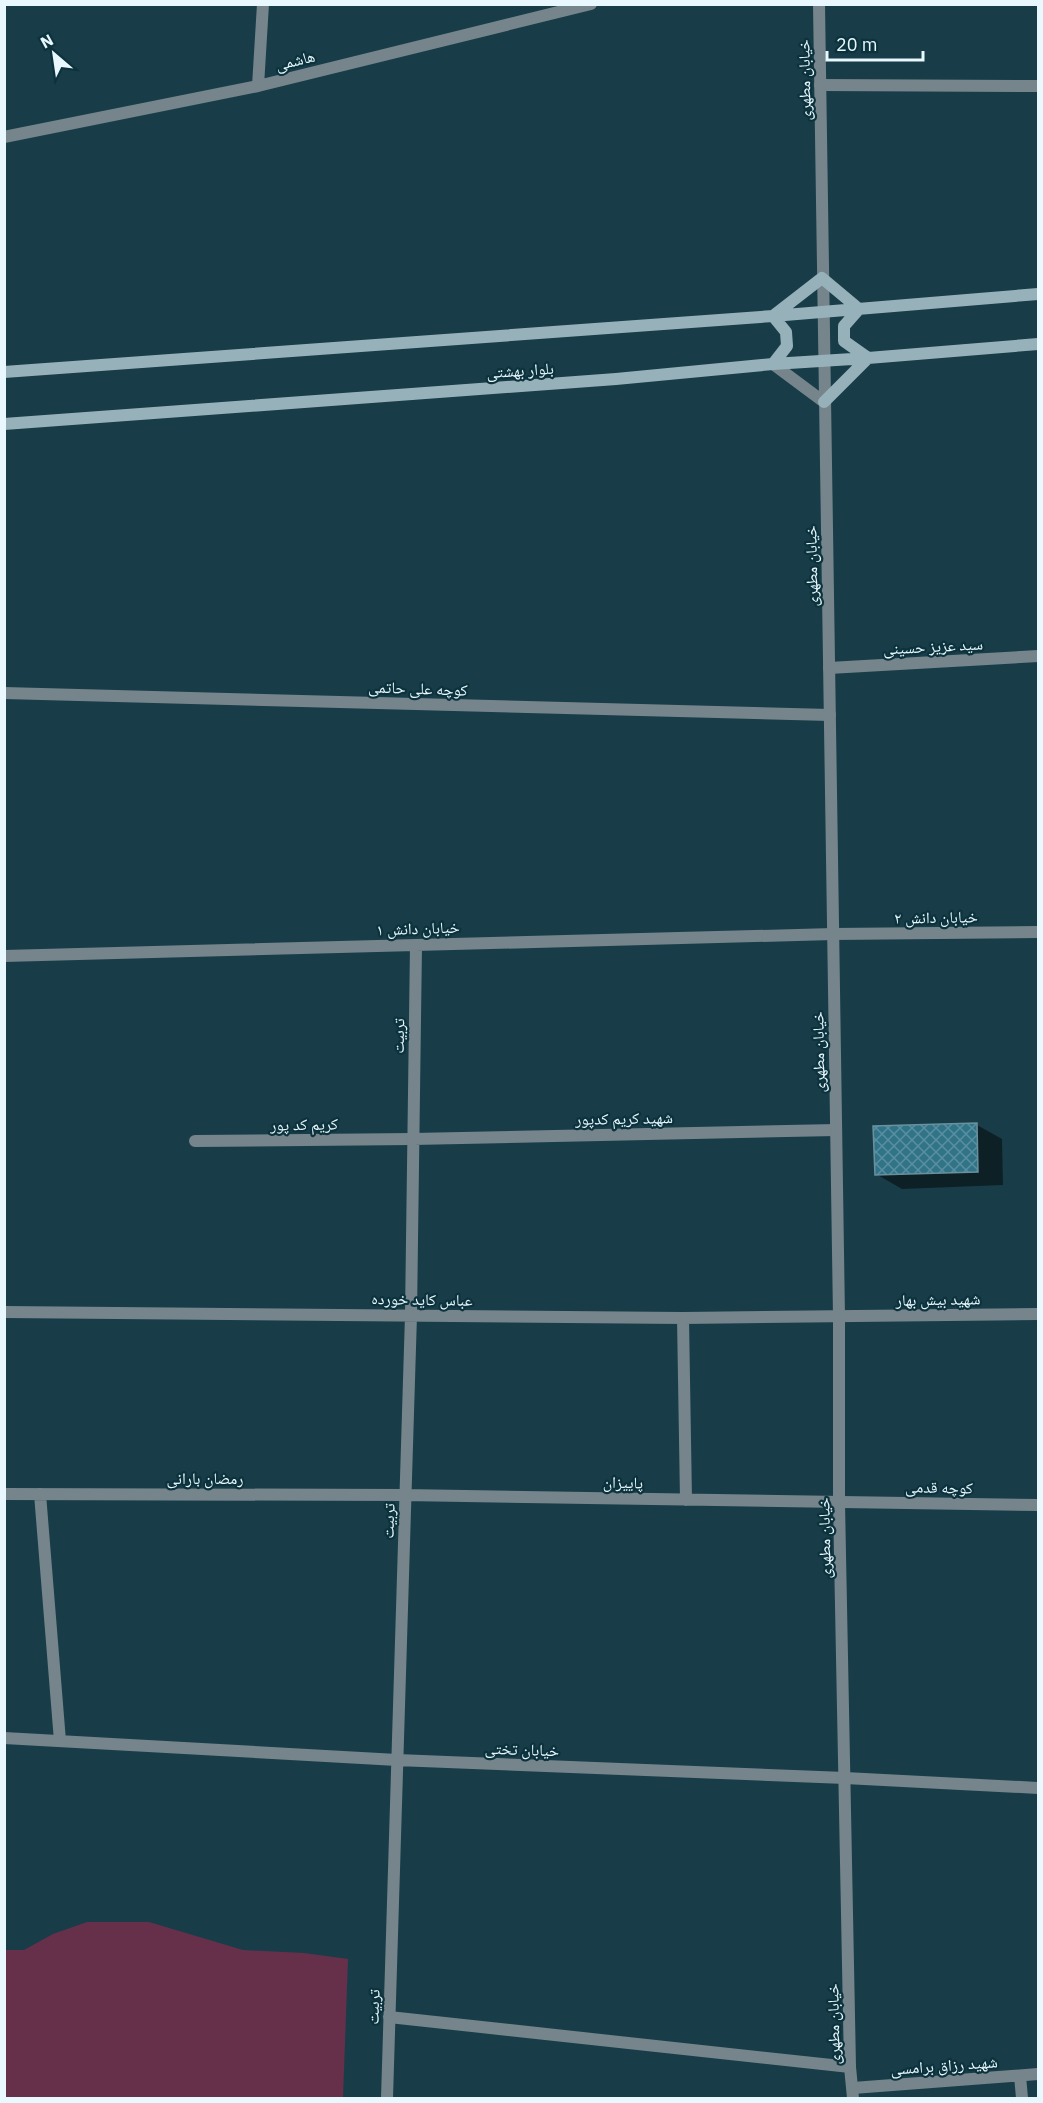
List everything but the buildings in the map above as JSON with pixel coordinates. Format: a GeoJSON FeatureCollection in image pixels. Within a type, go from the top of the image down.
{"type":"FeatureCollection","features":[{"type":"Feature","properties":{"kind":"main road"},"geometry":{"type":"LineString","coordinates":[[773,316],[822,278],[858,309]]}},
{"type":"Feature","properties":{"kind":"main road"},"geometry":{"type":"LineString","coordinates":[[4,372],[773,316],[1038,294]]}},
{"type":"Feature","properties":{"kind":"main road"},"geometry":{"type":"LineString","coordinates":[[824,402],[868,358],[844,341],[843,326],[858,309]]}},
{"type":"Feature","properties":{"kind":"main road"},"geometry":{"type":"LineString","coordinates":[[773,316],[786,332],[787,346],[773,364]]}},
{"type":"Feature","properties":{"kind":"main road","name":"بلوار بهشتی"},"geometry":{"type":"LineString","coordinates":[[4,424],[616,379],[773,364],[824,362],[1038,344]]}},
{"type":"Feature","properties":{"kind":"street"},"geometry":{"type":"LineString","coordinates":[[258,86],[263,4]]}},
{"type":"Feature","properties":{"kind":"street","name":"هاشمی"},"geometry":{"type":"LineString","coordinates":[[4,137],[258,86],[591,4]]}},
{"type":"Feature","properties":{"kind":"street","name":"خیابان مطهری"},"geometry":{"type":"LineString","coordinates":[[819,4],[839,1317],[839,1503],[850,2067],[853,2093]]}},
{"type":"Feature","properties":{"kind":"street"},"geometry":{"type":"LineString","coordinates":[[820,85],[1038,86]]}},
{"type":"Feature","properties":{"kind":"street"},"geometry":{"type":"LineString","coordinates":[[773,364],[824,402]]}},
{"type":"Feature","properties":{"kind":"street","name":"سید عزیز حسینی"},"geometry":{"type":"LineString","coordinates":[[829,668],[1038,656]]}},
{"type":"Feature","properties":{"kind":"street","name":"کوچه علی حاتمی"},"geometry":{"type":"LineString","coordinates":[[4,693],[830,715]]}},
{"type":"Feature","properties":{"kind":"street","name":"خیابان دانش ۲"},"geometry":{"type":"LineString","coordinates":[[833,934],[1038,932]]}},
{"type":"Feature","properties":{"kind":"street","name":"خیابان دانش ۱"},"geometry":{"type":"LineString","coordinates":[[4,957],[833,934]]}},
{"type":"Feature","properties":{"kind":"street","name":"تربیت"},"geometry":{"type":"LineString","coordinates":[[387,2098],[411,1315],[416,945]]}},
{"type":"Feature","properties":{"kind":"street","name":"شهید کریم کدپور"},"geometry":{"type":"LineString","coordinates":[[413,1139],[836,1130]]}},
{"type":"Feature","properties":{"kind":"street","name":"کریم کد پور"},"geometry":{"type":"LineString","coordinates":[[195,1141],[413,1139]]}},
{"type":"Feature","properties":{"kind":"street","name":"عباس کاید خورده"},"geometry":{"type":"LineString","coordinates":[[4,1312],[683,1318],[839,1317]]}},
{"type":"Feature","properties":{"kind":"street","name":"شهید بیش بهار"},"geometry":{"type":"LineString","coordinates":[[839,1317],[1038,1314]]}},
{"type":"Feature","properties":{"kind":"street"},"geometry":{"type":"LineString","coordinates":[[683,1318],[686,1500]]}},
{"type":"Feature","properties":{"kind":"street","name":"رمضان بارانی"},"geometry":{"type":"LineString","coordinates":[[4,1494],[405,1495]]}},
{"type":"Feature","properties":{"kind":"street"},"geometry":{"type":"LineString","coordinates":[[40,1494],[60,1741]]}},
{"type":"Feature","properties":{"kind":"street","name":"پاییزان"},"geometry":{"type":"LineString","coordinates":[[405,1495],[839,1503]]}},
{"type":"Feature","properties":{"kind":"street","name":"کوچه قدمی"},"geometry":{"type":"LineString","coordinates":[[839,1503],[1038,1505]]}},
{"type":"Feature","properties":{"kind":"street","name":"خیابان تختی"},"geometry":{"type":"LineString","coordinates":[[4,1738],[397,1760],[1038,1788]]}},
{"type":"Feature","properties":{"kind":"street"},"geometry":{"type":"LineString","coordinates":[[389,2017],[850,2067]]}},
{"type":"Feature","properties":{"kind":"street","name":"شهید رزاق برامسی"},"geometry":{"type":"LineString","coordinates":[[853,2093],[1038,2074]]}},
{"type":"Feature","properties":{"kind":"street"},"geometry":{"type":"LineString","coordinates":[[1020,2076],[1022,2098]]}},
{"type":"Feature","properties":{"kind":"shaded area"},"geometry":{"type":"Polygon","coordinates":[[[87,1922],[149,1922],[243,1950],[304,1953],[348,1959],[343,2098],[5,2098],[5,1950],[24,1950],[53,1934],[87,1922]]]}}]}
